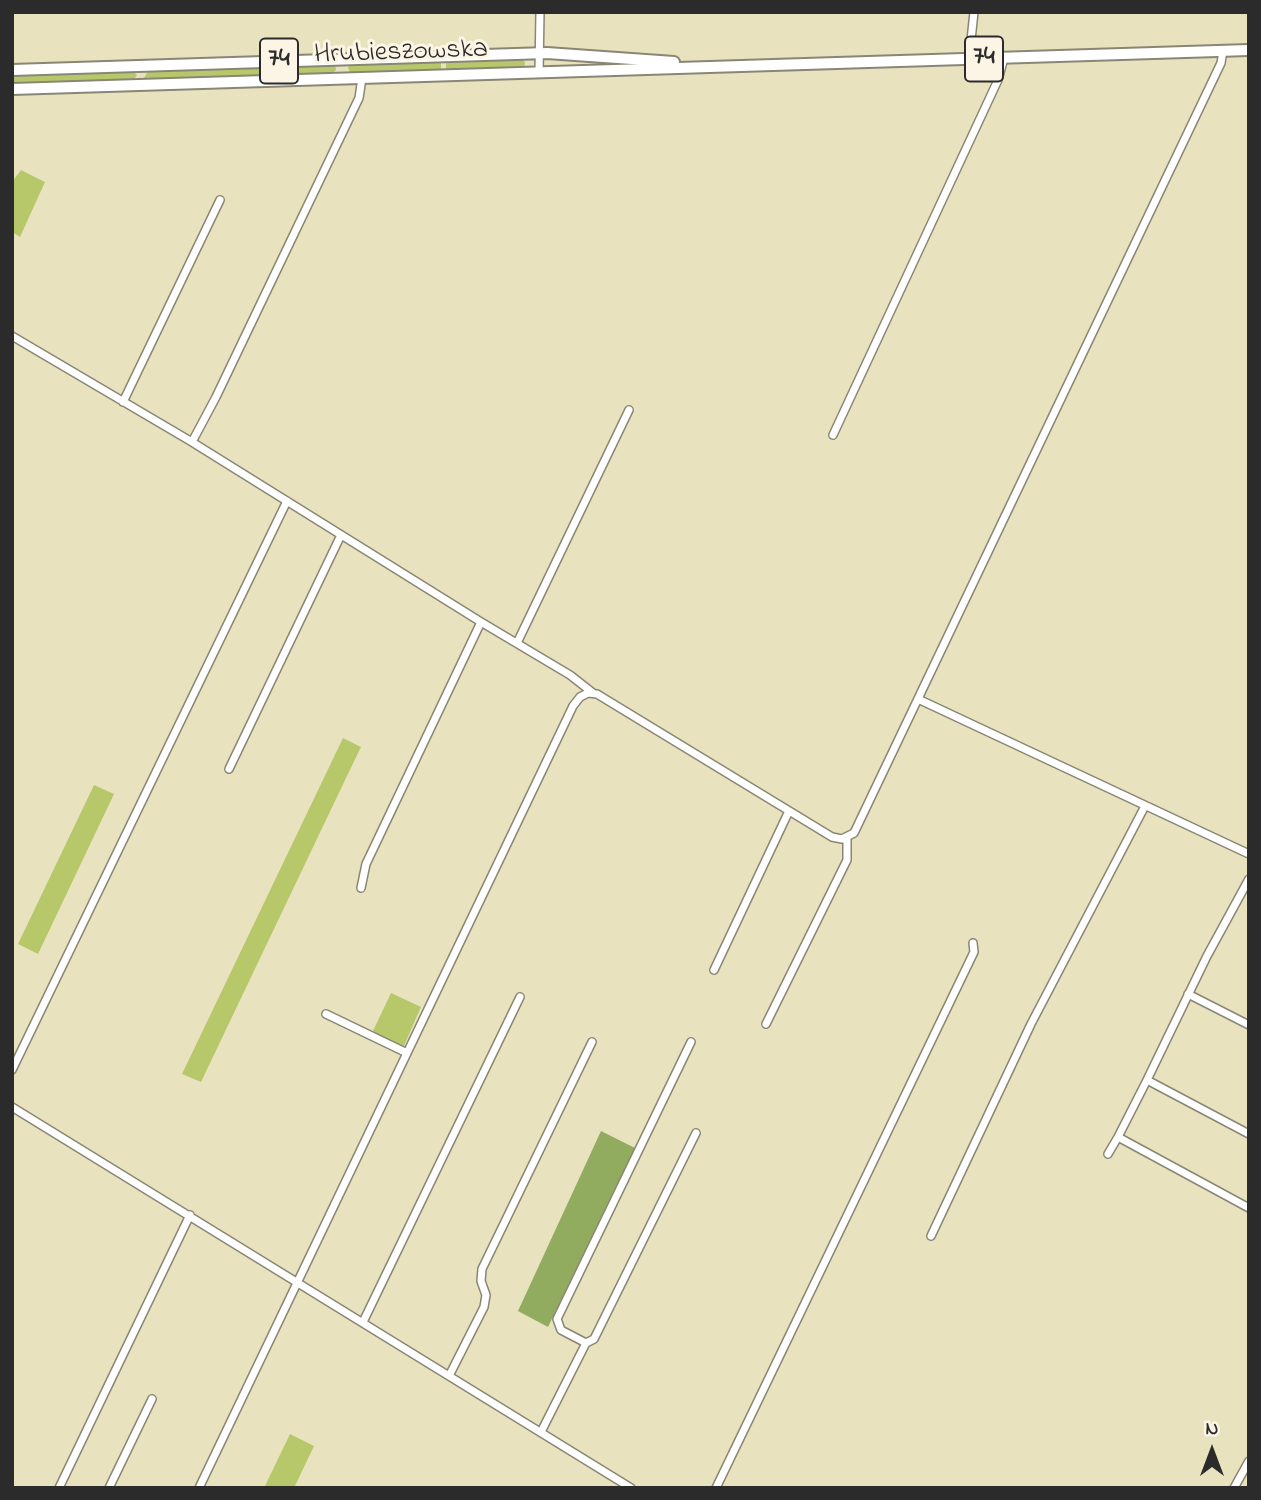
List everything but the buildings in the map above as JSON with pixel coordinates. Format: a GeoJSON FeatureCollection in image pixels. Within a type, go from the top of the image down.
{"type":"FeatureCollection","features":[{"type":"Feature","properties":{"kind":"main road","name":"74"},"geometry":{"type":"LineString","coordinates":[[543,72],[1249,50]]}},
{"type":"Feature","properties":{"kind":"main road","name":"Hrubieszowska"},"geometry":{"type":"LineString","coordinates":[[12,70],[543,53]]}},
{"type":"Feature","properties":{"kind":"main road","name":"74"},"geometry":{"type":"LineString","coordinates":[[543,53],[719,66]]}},
{"type":"Feature","properties":{"kind":"main road"},"geometry":{"type":"LineString","coordinates":[[140,66],[141,85]]}},
{"type":"Feature","properties":{"kind":"main road","name":"Hrubieszowska"},"geometry":{"type":"LineString","coordinates":[[12,89],[543,72]]}},
{"type":"Feature","properties":{"kind":"street"},"geometry":{"type":"LineString","coordinates":[[540,12],[543,72]]}},
{"type":"Feature","properties":{"kind":"street"},"geometry":{"type":"LineString","coordinates":[[969,59],[974,12]]}},
{"type":"Feature","properties":{"kind":"street"},"geometry":{"type":"LineString","coordinates":[[766,1024],[847,860],[847,838],[856,829],[1221,63],[1223,51]]}},
{"type":"Feature","properties":{"kind":"street"},"geometry":{"type":"LineString","coordinates":[[833,435],[999,79],[1004,58]]}},
{"type":"Feature","properties":{"kind":"street"},"geometry":{"type":"LineString","coordinates":[[192,442],[359,98],[362,78]]}},
{"type":"Feature","properties":{"kind":"street"},"geometry":{"type":"LineString","coordinates":[[123,402],[220,200]]}},
{"type":"Feature","properties":{"kind":"street"},"geometry":{"type":"LineString","coordinates":[[12,336],[192,442],[570,675],[593,693],[832,837],[847,838]]}},
{"type":"Feature","properties":{"kind":"street"},"geometry":{"type":"LineString","coordinates":[[517,643],[629,410]]}},
{"type":"Feature","properties":{"kind":"street"},"geometry":{"type":"LineString","coordinates":[[12,1070],[287,502]]}},
{"type":"Feature","properties":{"kind":"street"},"geometry":{"type":"LineString","coordinates":[[229,769],[341,535]]}},
{"type":"Feature","properties":{"kind":"street"},"geometry":{"type":"LineString","coordinates":[[361,888],[366,864],[481,622]]}},
{"type":"Feature","properties":{"kind":"street"},"geometry":{"type":"LineString","coordinates":[[199,1488],[573,706],[580,696],[593,693]]}},
{"type":"Feature","properties":{"kind":"street"},"geometry":{"type":"LineString","coordinates":[[918,699],[1249,854]]}},
{"type":"Feature","properties":{"kind":"street"},"geometry":{"type":"LineString","coordinates":[[931,1236],[1031,1024],[1145,806]]}},
{"type":"Feature","properties":{"kind":"street"},"geometry":{"type":"LineString","coordinates":[[714,970],[789,811]]}},
{"type":"Feature","properties":{"kind":"street"},"geometry":{"type":"LineString","coordinates":[[1108,1154],[1249,879]]}},
{"type":"Feature","properties":{"kind":"street"},"geometry":{"type":"LineString","coordinates":[[716,1488],[974,952],[973,943]]}},
{"type":"Feature","properties":{"kind":"street"},"geometry":{"type":"LineString","coordinates":[[1188,994],[1249,1025]]}},
{"type":"Feature","properties":{"kind":"street"},"geometry":{"type":"LineString","coordinates":[[363,1322],[520,997]]}},
{"type":"Feature","properties":{"kind":"street"},"geometry":{"type":"LineString","coordinates":[[326,1014],[407,1053]]}},
{"type":"Feature","properties":{"kind":"street"},"geometry":{"type":"LineString","coordinates":[[449,1376],[484,1307],[486,1295],[481,1281],[482,1269],[592,1042]]}},
{"type":"Feature","properties":{"kind":"street"},"geometry":{"type":"LineString","coordinates":[[586,1343],[561,1330],[557,1319],[691,1042]]}},
{"type":"Feature","properties":{"kind":"street"},"geometry":{"type":"LineString","coordinates":[[1147,1080],[1249,1134]]}},
{"type":"Feature","properties":{"kind":"street"},"geometry":{"type":"LineString","coordinates":[[12,1107],[631,1488]]}},
{"type":"Feature","properties":{"kind":"street"},"geometry":{"type":"LineString","coordinates":[[541,1432],[586,1343],[594,1339],[696,1133]]}},
{"type":"Feature","properties":{"kind":"street"},"geometry":{"type":"LineString","coordinates":[[1118,1137],[1249,1208]]}},
{"type":"Feature","properties":{"kind":"street"},"geometry":{"type":"LineString","coordinates":[[59,1488],[190,1215]]}},
{"type":"Feature","properties":{"kind":"street"},"geometry":{"type":"LineString","coordinates":[[109,1488],[152,1399]]}},
{"type":"Feature","properties":{"kind":"street"},"geometry":{"type":"LineString","coordinates":[[1234,1488],[1249,1461]]}},
{"type":"Feature","properties":{"kind":"green space"},"geometry":{"type":"Polygon","coordinates":[[[521,59],[525,62],[524,69],[446,72],[446,61],[521,59]]]}},
{"type":"Feature","properties":{"kind":"green space"},"geometry":{"type":"Polygon","coordinates":[[[441,61],[441,72],[351,74],[348,68],[350,64],[441,61]]]}},
{"type":"Feature","properties":{"kind":"green space"},"geometry":{"type":"Polygon","coordinates":[[[335,64],[336,70],[330,75],[147,81],[144,78],[148,71],[335,64]]]}},
{"type":"Feature","properties":{"kind":"green space"},"geometry":{"type":"Polygon","coordinates":[[[132,71],[137,75],[133,81],[12,85],[12,75],[132,71]]]}},
{"type":"Feature","properties":{"kind":"green space"},"geometry":{"type":"Polygon","coordinates":[[[21,170],[45,182],[20,237],[12,232],[12,182],[21,170]]]}},
{"type":"Feature","properties":{"kind":"green space"},"geometry":{"type":"Polygon","coordinates":[[[343,738],[361,747],[201,1082],[182,1074],[343,738]]]}},
{"type":"Feature","properties":{"kind":"green space"},"geometry":{"type":"Polygon","coordinates":[[[94,785],[114,794],[38,954],[18,944],[94,785]]]}},
{"type":"Feature","properties":{"kind":"green space"},"geometry":{"type":"Polygon","coordinates":[[[391,993],[421,1007],[403,1048],[372,1033],[391,993]]]}},
{"type":"Feature","properties":{"kind":"green space"},"geometry":{"type":"Polygon","coordinates":[[[601,1131],[635,1148],[548,1327],[518,1311],[601,1131]]]}},
{"type":"Feature","properties":{"kind":"green space"},"geometry":{"type":"Polygon","coordinates":[[[290,1434],[314,1446],[294,1488],[264,1488],[290,1434]]]}}]}
